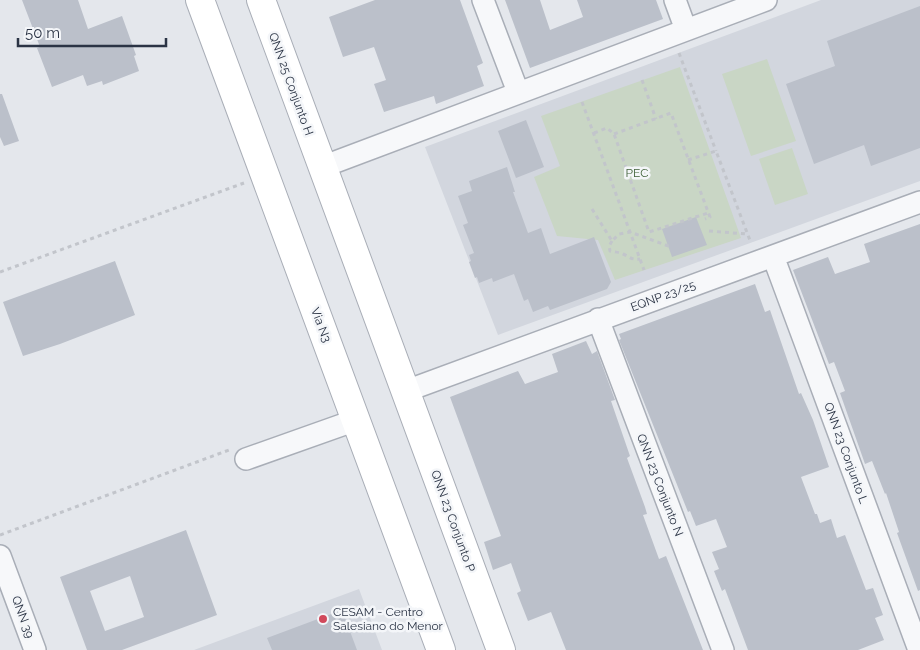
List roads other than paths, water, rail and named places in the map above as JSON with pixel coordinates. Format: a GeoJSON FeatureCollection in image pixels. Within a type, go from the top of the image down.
{"type":"FeatureCollection","features":[{"type":"Feature","properties":{"kind":"main road","name":"Via N3"},"geometry":{"type":"LineString","coordinates":[[200,0],[441,650]]}},
{"type":"Feature","properties":{"kind":"main road","name":"QNN 25 Conjunto H"},"geometry":{"type":"LineString","coordinates":[[261,0],[322,167]]}},
{"type":"Feature","properties":{"kind":"main road"},"geometry":{"type":"LineString","coordinates":[[322,167],[406,391]]}},
{"type":"Feature","properties":{"kind":"main road","name":"QNN 23 Conjunto P"},"geometry":{"type":"LineString","coordinates":[[406,391],[501,650]]}},
{"type":"Feature","properties":{"kind":"main road"},"geometry":{"type":"LineString","coordinates":[[415,580],[456,650]]}},
{"type":"Feature","properties":{"kind":"street"},"geometry":{"type":"LineString","coordinates":[[483,0],[518,92]]}},
{"type":"Feature","properties":{"kind":"street"},"geometry":{"type":"LineString","coordinates":[[675,0],[686,30]]}},
{"type":"Feature","properties":{"kind":"street"},"geometry":{"type":"LineString","coordinates":[[322,167],[766,0]]}},
{"type":"Feature","properties":{"kind":"street","name":"EQNP 23/25"},"geometry":{"type":"LineString","coordinates":[[406,391],[920,202]]}},
{"type":"Feature","properties":{"kind":"street","name":"QNN 23 Conjunto L"},"geometry":{"type":"LineString","coordinates":[[773,256],[919,650]]}},
{"type":"Feature","properties":{"kind":"street","name":"QNN 23 Conjunto N"},"geometry":{"type":"LineString","coordinates":[[598,319],[722,650]]}},
{"type":"Feature","properties":{"kind":"street"},"geometry":{"type":"LineString","coordinates":[[246,459],[356,420]]}},
{"type":"Feature","properties":{"kind":"street","name":"QNN 39"},"geometry":{"type":"LineString","coordinates":[[0,556],[35,650]]}},
{"type":"Feature","properties":{"kind":"place","name":"CESAM - Centro Salesiano do Menor"},"geometry":{"type":"Point","coordinates":[323,619]}},
{"type":"Feature","properties":{"kind":"park label","name":"PEC"},"geometry":{"type":"Point","coordinates":[637,173]}}]}
